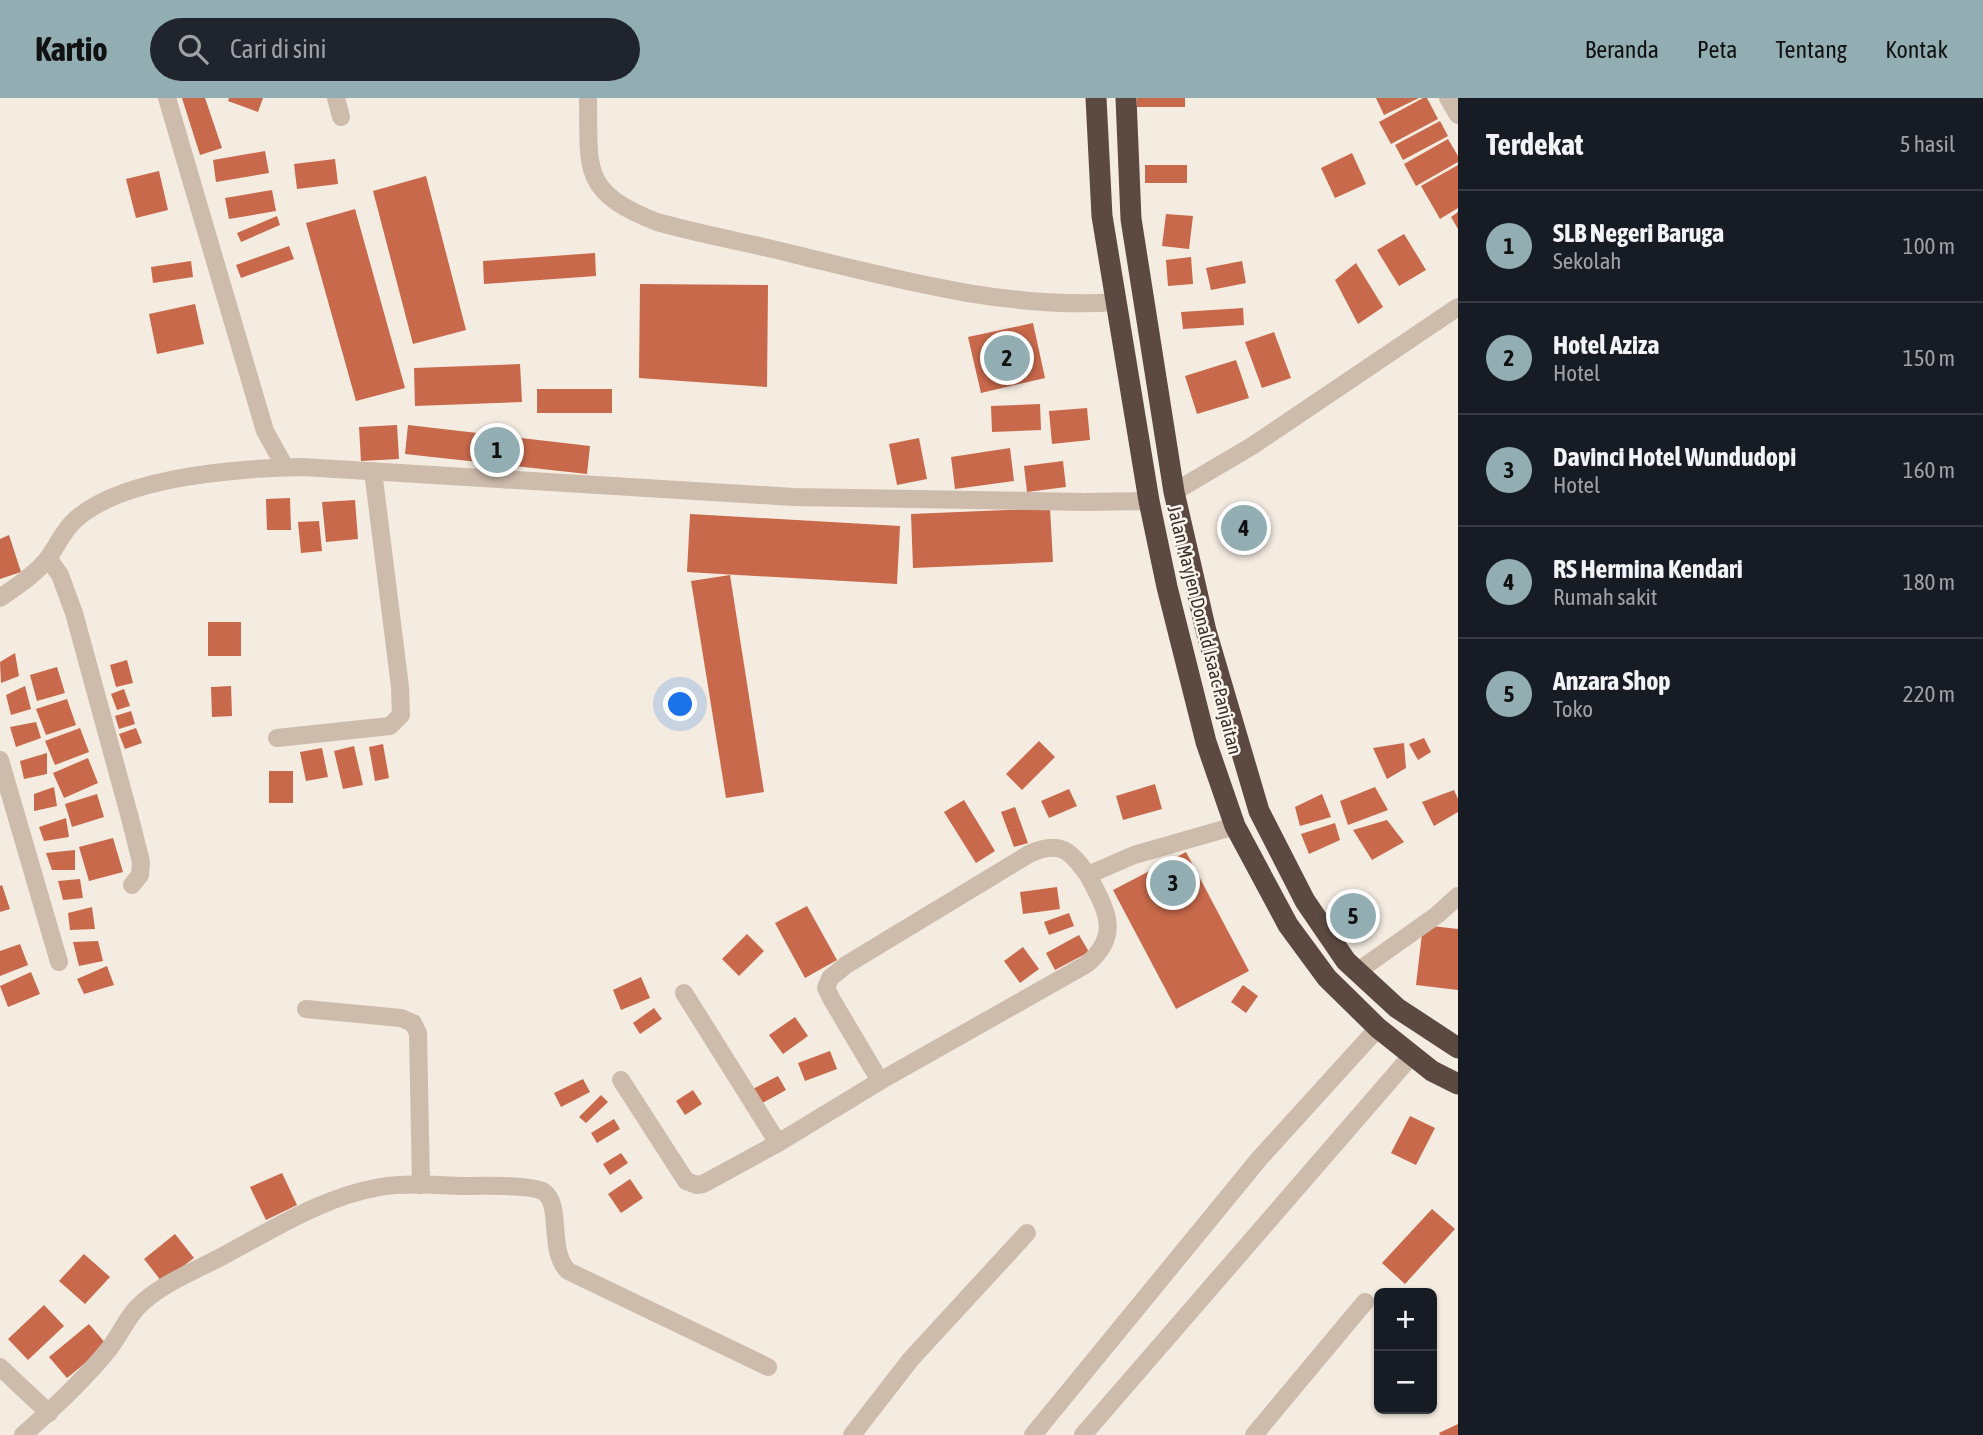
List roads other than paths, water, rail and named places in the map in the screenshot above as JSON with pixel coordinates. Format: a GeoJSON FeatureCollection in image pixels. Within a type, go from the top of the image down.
{"type":"FeatureCollection","features":[{"type":"Feature","properties":{"kind":"highway","name":"Jalan Mayjen Donald Isaac Panjaitan"},"geometry":{"type":"LineString","coordinates":[[1096,98],[1102,216],[1149,501],[1167,587],[1206,742],[1235,826],[1288,925],[1327,978],[1378,1028],[1432,1070],[1458,1084]]}},
{"type":"Feature","properties":{"kind":"highway","name":"Jalan Mayjen Donald Isaac Panjaitan"},"geometry":{"type":"LineString","coordinates":[[1126,98],[1131,219],[1174,492],[1206,631],[1259,811],[1305,901],[1346,961],[1397,1008],[1458,1048]]}},
{"type":"Feature","properties":{"kind":"highway"},"geometry":{"type":"LineString","coordinates":[[1149,501],[1174,492]]}},
{"type":"Feature","properties":{"kind":"street"},"geometry":{"type":"LineString","coordinates":[[167,98],[265,432],[285,467]]}},
{"type":"Feature","properties":{"kind":"street"},"geometry":{"type":"LineString","coordinates":[[335,98],[341,117]]}},
{"type":"Feature","properties":{"kind":"street"},"geometry":{"type":"LineString","coordinates":[[588,98],[591,174],[606,193],[627,210],[657,222],[868,273],[1033,303],[1078,305],[1117,302]]}},
{"type":"Feature","properties":{"kind":"street"},"geometry":{"type":"LineString","coordinates":[[1448,98],[1458,114]]}},
{"type":"Feature","properties":{"kind":"street"},"geometry":{"type":"LineString","coordinates":[[1174,492],[1252,446],[1458,307]]}},
{"type":"Feature","properties":{"kind":"street"},"geometry":{"type":"LineString","coordinates":[[0,598],[34,573],[48,558],[69,525],[110,497],[180,479],[250,469],[285,467],[373,471],[793,497],[1149,501]]}},
{"type":"Feature","properties":{"kind":"street"},"geometry":{"type":"LineString","coordinates":[[277,738],[390,726],[401,715],[400,687],[373,471]]}},
{"type":"Feature","properties":{"kind":"street"},"geometry":{"type":"LineString","coordinates":[[48,558],[60,575],[74,614],[130,818],[141,862],[140,874],[132,885]]}},
{"type":"Feature","properties":{"kind":"street"},"geometry":{"type":"LineString","coordinates":[[0,760],[59,962]]}},
{"type":"Feature","properties":{"kind":"street"},"geometry":{"type":"LineString","coordinates":[[1088,874],[1134,856],[1235,826]]}},
{"type":"Feature","properties":{"kind":"street"},"geometry":{"type":"LineString","coordinates":[[621,1080],[681,1173],[691,1184],[703,1184],[1087,964],[1102,952],[1108,936],[1108,922],[1088,874],[1071,853],[1055,846],[1030,854],[846,965],[830,978],[827,988],[832,1000],[880,1081]]}},
{"type":"Feature","properties":{"kind":"street"},"geometry":{"type":"LineString","coordinates":[[1358,971],[1437,915],[1458,896]]}},
{"type":"Feature","properties":{"kind":"street"},"geometry":{"type":"LineString","coordinates":[[684,993],[778,1143]]}},
{"type":"Feature","properties":{"kind":"street"},"geometry":{"type":"LineString","coordinates":[[306,1009],[401,1018],[413,1023],[418,1033],[421,1185]]}},
{"type":"Feature","properties":{"kind":"street"},"geometry":{"type":"LineString","coordinates":[[1032,1435],[1259,1159],[1378,1028]]}},
{"type":"Feature","properties":{"kind":"street"},"geometry":{"type":"LineString","coordinates":[[1083,1435],[1412,1055]]}},
{"type":"Feature","properties":{"kind":"street"},"geometry":{"type":"LineString","coordinates":[[23,1435],[81,1382],[134,1310],[158,1291],[266,1231],[328,1202],[383,1187],[521,1187],[542,1191],[553,1207],[559,1262],[568,1270],[768,1367]]}},
{"type":"Feature","properties":{"kind":"street"},"geometry":{"type":"LineString","coordinates":[[852,1435],[911,1359],[1027,1233]]}},
{"type":"Feature","properties":{"kind":"street"},"geometry":{"type":"LineString","coordinates":[[1254,1435],[1365,1302]]}},
{"type":"Feature","properties":{"kind":"street"},"geometry":{"type":"LineString","coordinates":[[0,1367],[49,1413]]}},
{"type":"Feature","properties":{"kind":"place","name":"Hotel Aziza"},"geometry":{"type":"Point","coordinates":[1007,358]}},
{"type":"Feature","properties":{"kind":"place","name":"SLB Negeri Baruga"},"geometry":{"type":"Point","coordinates":[497,450]}},
{"type":"Feature","properties":{"kind":"place","name":"RS Hermina Kendari"},"geometry":{"type":"Point","coordinates":[1244,528]}},
{"type":"Feature","properties":{"kind":"place","name":"Davinci Hotel Wundudopi"},"geometry":{"type":"Point","coordinates":[1173,883]}},
{"type":"Feature","properties":{"kind":"place","name":"Anzara Shop"},"geometry":{"type":"Point","coordinates":[1353,916]}}]}
